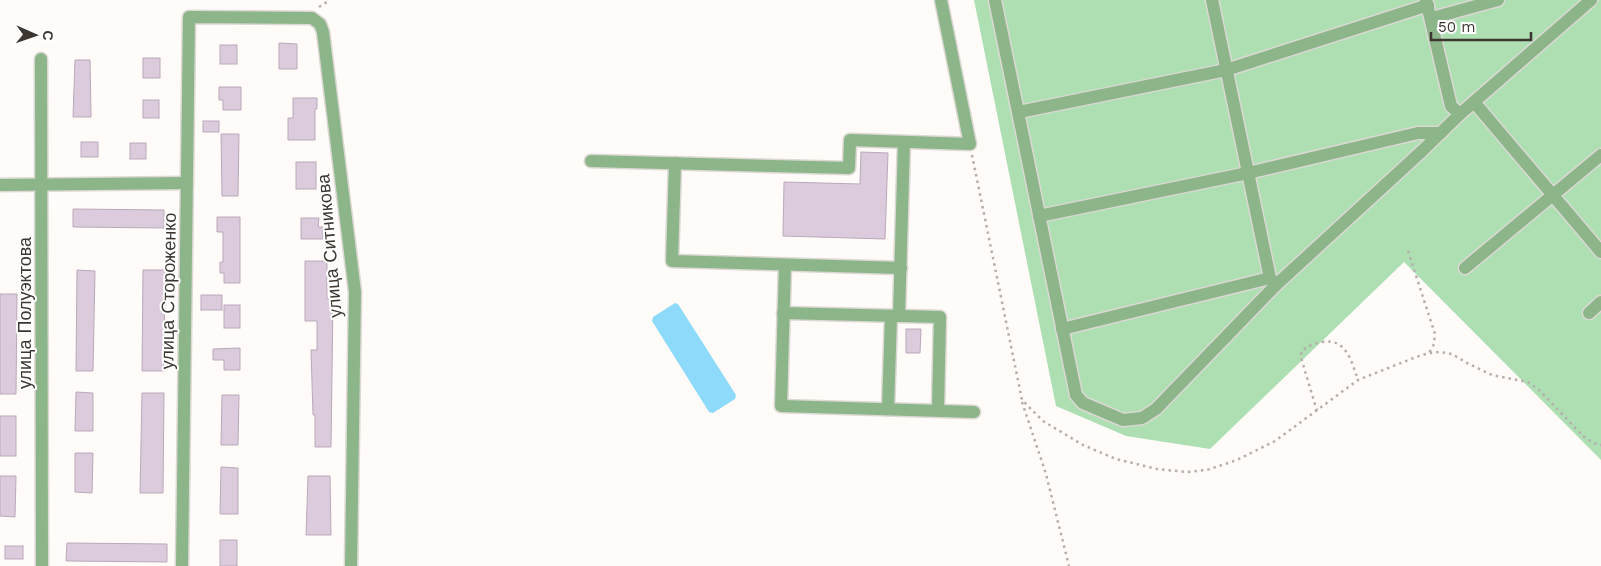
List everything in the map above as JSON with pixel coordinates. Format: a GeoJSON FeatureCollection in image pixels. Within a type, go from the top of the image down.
{"type":"FeatureCollection","features":[{"type":"Feature","properties":{"kind":"street"},"geometry":{"type":"LineString","coordinates":[[591,161],[849,168],[850,140],[970,144],[941,0]]}},
{"type":"Feature","properties":{"kind":"street"},"geometry":{"type":"LineString","coordinates":[[1212,0],[1248,173],[1273,281]]}},
{"type":"Feature","properties":{"kind":"street"},"geometry":{"type":"LineString","coordinates":[[1432,18],[1498,0]]}},
{"type":"Feature","properties":{"kind":"street"},"geometry":{"type":"LineString","coordinates":[[1000,1],[1039,216],[1076,395],[1083,403],[1123,420],[1142,418],[1156,409],[1273,281],[1591,0]]}},
{"type":"Feature","properties":{"kind":"street"},"geometry":{"type":"LineString","coordinates":[[1020,112],[1226,70],[1427,3],[1451,106],[1460,114]]}},
{"type":"Feature","properties":{"kind":"street","name":"улица Ситникова"},"geometry":{"type":"LineString","coordinates":[[189,17],[312,18],[320,24],[324,32],[355,292],[351,566]]}},
{"type":"Feature","properties":{"kind":"street","name":"улица Стороженко"},"geometry":{"type":"LineString","coordinates":[[182,566],[189,17]]}},
{"type":"Feature","properties":{"kind":"street","name":"улица Полуэктова"},"geometry":{"type":"LineString","coordinates":[[41,59],[42,566]]}},
{"type":"Feature","properties":{"kind":"street"},"geometry":{"type":"LineString","coordinates":[[1474,102],[1601,252]]}},
{"type":"Feature","properties":{"kind":"street"},"geometry":{"type":"LineString","coordinates":[[1039,216],[1248,173],[1418,133],[1441,133]]}},
{"type":"Feature","properties":{"kind":"street"},"geometry":{"type":"LineString","coordinates":[[888,409],[895,316],[901,268],[904,142]]}},
{"type":"Feature","properties":{"kind":"street"},"geometry":{"type":"LineString","coordinates":[[1465,268],[1601,155]]}},
{"type":"Feature","properties":{"kind":"street"},"geometry":{"type":"LineString","coordinates":[[675,163],[672,261],[901,268]]}},
{"type":"Feature","properties":{"kind":"street"},"geometry":{"type":"LineString","coordinates":[[0,185],[187,183]]}},
{"type":"Feature","properties":{"kind":"street"},"geometry":{"type":"LineString","coordinates":[[785,265],[781,406],[974,412]]}},
{"type":"Feature","properties":{"kind":"street"},"geometry":{"type":"LineString","coordinates":[[1062,329],[1273,281]]}},
{"type":"Feature","properties":{"kind":"street"},"geometry":{"type":"LineString","coordinates":[[1589,313],[1601,302]]}},
{"type":"Feature","properties":{"kind":"street"},"geometry":{"type":"LineString","coordinates":[[784,312],[940,317],[938,410]]}},
{"type":"Feature","properties":{"kind":"path"},"geometry":{"type":"LineString","coordinates":[[970,144],[1022,400],[1046,474],[1069,566]]}},
{"type":"Feature","properties":{"kind":"path"},"geometry":{"type":"LineString","coordinates":[[1408,250],[1435,334],[1434,344],[1429,353]]}},
{"type":"Feature","properties":{"kind":"path"},"geometry":{"type":"LineString","coordinates":[[1317,411],[1302,361],[1302,352],[1307,346],[1323,342],[1336,342],[1346,349],[1358,380]]}},
{"type":"Feature","properties":{"kind":"path"},"geometry":{"type":"LineString","coordinates":[[1022,400],[1043,421],[1083,445],[1116,459],[1156,469],[1187,472],[1207,470],[1237,460],[1275,442],[1358,380],[1429,353],[1440,352],[1452,354],[1467,364],[1492,375],[1528,382],[1538,389],[1585,438],[1598,446],[1601,445]]}},
{"type":"Feature","properties":{"kind":"green space"},"geometry":{"type":"Polygon","coordinates":[[[974,0],[1601,0],[1601,460],[1404,262],[1210,449],[1126,436],[1056,406],[974,0]]]}},
{"type":"Feature","properties":{"kind":"water"},"geometry":{"type":"Polygon","coordinates":[[[675,303],[678,304],[736,395],[735,399],[713,413],[709,412],[652,321],[653,317],[675,303]]]}},
{"type":"Feature","properties":{"kind":"building"},"geometry":{"type":"Polygon","coordinates":[[[279,43],[297,44],[297,69],[279,69],[279,43]]]}},
{"type":"Feature","properties":{"kind":"building"},"geometry":{"type":"Polygon","coordinates":[[[220,45],[237,45],[237,64],[220,64],[220,45]]]}},
{"type":"Feature","properties":{"kind":"building"},"geometry":{"type":"Polygon","coordinates":[[[143,58],[160,58],[160,78],[143,78],[143,58]]]}},
{"type":"Feature","properties":{"kind":"building"},"geometry":{"type":"Polygon","coordinates":[[[75,60],[90,60],[91,117],[73,117],[75,60]]]}},
{"type":"Feature","properties":{"kind":"building"},"geometry":{"type":"Polygon","coordinates":[[[219,87],[241,87],[241,110],[223,110],[223,100],[219,100],[219,87]]]}},
{"type":"Feature","properties":{"kind":"building"},"geometry":{"type":"Polygon","coordinates":[[[293,98],[317,98],[315,140],[288,140],[288,118],[293,118],[293,98]]]}},
{"type":"Feature","properties":{"kind":"building"},"geometry":{"type":"Polygon","coordinates":[[[143,100],[159,100],[159,118],[143,118],[143,100]]]}},
{"type":"Feature","properties":{"kind":"building"},"geometry":{"type":"Polygon","coordinates":[[[203,121],[219,121],[219,132],[203,132],[203,121]]]}},
{"type":"Feature","properties":{"kind":"building"},"geometry":{"type":"Polygon","coordinates":[[[221,134],[239,134],[238,196],[222,196],[221,134]]]}},
{"type":"Feature","properties":{"kind":"building"},"geometry":{"type":"Polygon","coordinates":[[[81,142],[98,142],[98,157],[81,157],[81,142]]]}},
{"type":"Feature","properties":{"kind":"building"},"geometry":{"type":"Polygon","coordinates":[[[130,143],[146,143],[146,159],[130,159],[130,143]]]}},
{"type":"Feature","properties":{"kind":"building"},"geometry":{"type":"Polygon","coordinates":[[[861,152],[888,153],[885,239],[783,236],[784,182],[860,184],[861,152]]]}},
{"type":"Feature","properties":{"kind":"building"},"geometry":{"type":"Polygon","coordinates":[[[296,162],[316,162],[316,189],[296,189],[296,162]]]}},
{"type":"Feature","properties":{"kind":"building"},"geometry":{"type":"Polygon","coordinates":[[[73,209],[164,210],[164,228],[73,227],[73,209]]]}},
{"type":"Feature","properties":{"kind":"building"},"geometry":{"type":"Polygon","coordinates":[[[217,217],[240,217],[240,283],[224,283],[224,273],[220,273],[220,262],[223,262],[223,232],[217,232],[217,217]]]}},
{"type":"Feature","properties":{"kind":"building"},"geometry":{"type":"Polygon","coordinates":[[[301,218],[319,218],[318,227],[323,227],[323,239],[301,239],[301,218]]]}},
{"type":"Feature","properties":{"kind":"building"},"geometry":{"type":"Polygon","coordinates":[[[305,261],[327,261],[327,299],[333,299],[331,447],[315,447],[311,350],[317,350],[317,321],[305,321],[305,261]]]}},
{"type":"Feature","properties":{"kind":"building"},"geometry":{"type":"Polygon","coordinates":[[[77,270],[95,271],[93,371],[76,371],[77,270]]]}},
{"type":"Feature","properties":{"kind":"building"},"geometry":{"type":"Polygon","coordinates":[[[143,270],[165,270],[164,371],[142,371],[143,270]]]}},
{"type":"Feature","properties":{"kind":"building"},"geometry":{"type":"Polygon","coordinates":[[[0,294],[17,294],[16,394],[0,394],[0,294]]]}},
{"type":"Feature","properties":{"kind":"building"},"geometry":{"type":"Polygon","coordinates":[[[201,295],[222,295],[222,310],[201,310],[201,295]]]}},
{"type":"Feature","properties":{"kind":"building"},"geometry":{"type":"Polygon","coordinates":[[[224,305],[240,305],[240,328],[224,328],[224,305]]]}},
{"type":"Feature","properties":{"kind":"building"},"geometry":{"type":"Polygon","coordinates":[[[906,329],[921,329],[920,353],[906,353],[906,329]]]}},
{"type":"Feature","properties":{"kind":"building"},"geometry":{"type":"Polygon","coordinates":[[[240,348],[240,370],[224,370],[224,360],[213,360],[213,349],[240,348]]]}},
{"type":"Feature","properties":{"kind":"building"},"geometry":{"type":"Polygon","coordinates":[[[76,392],[93,393],[93,431],[75,431],[76,392]]]}},
{"type":"Feature","properties":{"kind":"building"},"geometry":{"type":"Polygon","coordinates":[[[142,393],[164,393],[163,493],[140,493],[142,393]]]}},
{"type":"Feature","properties":{"kind":"building"},"geometry":{"type":"Polygon","coordinates":[[[222,395],[239,395],[238,445],[221,445],[222,395]]]}},
{"type":"Feature","properties":{"kind":"building"},"geometry":{"type":"Polygon","coordinates":[[[0,416],[16,416],[16,456],[0,456],[0,416]]]}},
{"type":"Feature","properties":{"kind":"building"},"geometry":{"type":"Polygon","coordinates":[[[75,453],[93,453],[92,493],[75,492],[75,453]]]}},
{"type":"Feature","properties":{"kind":"building"},"geometry":{"type":"Polygon","coordinates":[[[221,467],[238,468],[238,514],[220,514],[221,467]]]}},
{"type":"Feature","properties":{"kind":"building"},"geometry":{"type":"Polygon","coordinates":[[[0,476],[16,476],[15,517],[0,516],[0,476]]]}},
{"type":"Feature","properties":{"kind":"building"},"geometry":{"type":"Polygon","coordinates":[[[308,476],[330,476],[331,535],[306,535],[308,476]]]}},
{"type":"Feature","properties":{"kind":"building"},"geometry":{"type":"Polygon","coordinates":[[[220,540],[237,540],[237,566],[220,566],[220,540]]]}},
{"type":"Feature","properties":{"kind":"building"},"geometry":{"type":"Polygon","coordinates":[[[67,543],[167,544],[167,562],[66,561],[67,543]]]}},
{"type":"Feature","properties":{"kind":"building"},"geometry":{"type":"Polygon","coordinates":[[[5,546],[23,546],[23,559],[5,559],[5,546]]]}}]}
